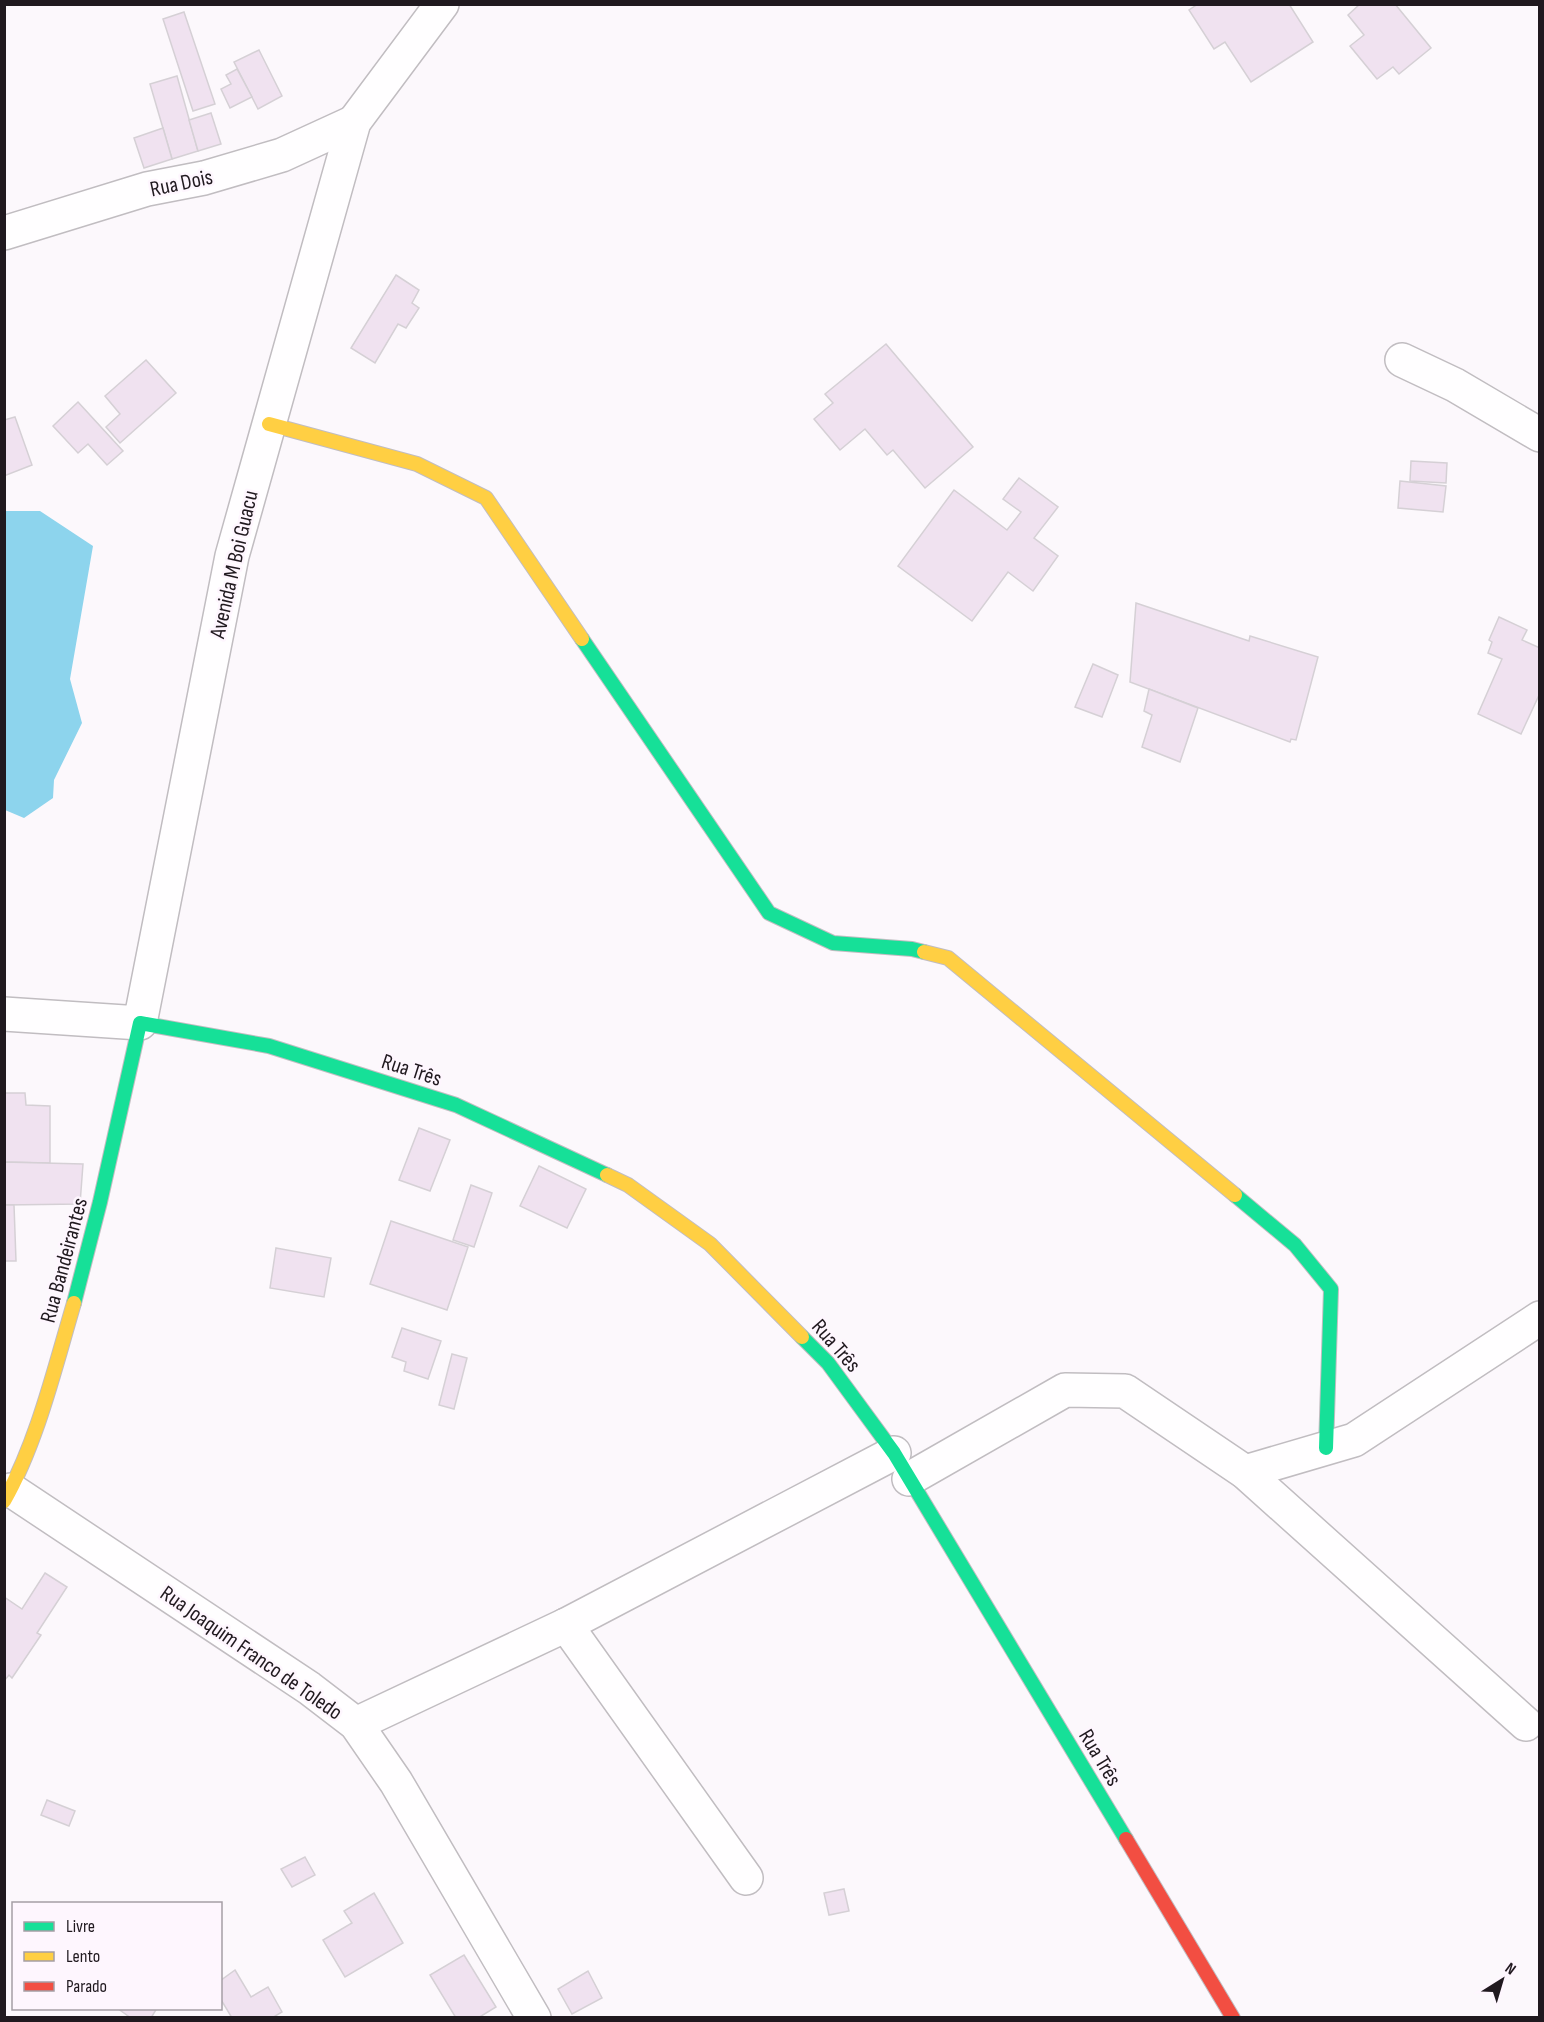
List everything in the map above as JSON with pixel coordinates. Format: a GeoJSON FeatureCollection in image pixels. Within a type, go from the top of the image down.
{"type":"FeatureCollection","features":[{"type":"Feature","properties":{"kind":"street","name":"Avenida M Boi Guacu"},"geometry":{"type":"LineString","coordinates":[[140,1023],[232,556],[354,122],[442,4]]}},
{"type":"Feature","properties":{"kind":"street","name":"Rua Dois"},"geometry":{"type":"LineString","coordinates":[[4,233],[147,189],[204,178],[282,155],[354,122]]}},
{"type":"Feature","properties":{"kind":"street"},"geometry":{"type":"LineString","coordinates":[[1402,360],[1455,385],[1539,435]]}},
{"type":"Feature","properties":{"kind":"street"},"geometry":{"type":"LineString","coordinates":[[269,424],[417,464],[486,498],[769,913],[833,943],[912,949],[948,958],[1295,1245],[1331,1289],[1326,1448]]}},
{"type":"Feature","properties":{"kind":"street"},"geometry":{"type":"LineString","coordinates":[[4,1014],[140,1023]]}},
{"type":"Feature","properties":{"kind":"street","name":"Rua Três"},"geometry":{"type":"LineString","coordinates":[[140,1023],[269,1046],[456,1105],[628,1185],[711,1244],[828,1363],[902,1466],[1233,2018]]}},
{"type":"Feature","properties":{"kind":"street","name":"Rua Bandeirantes"},"geometry":{"type":"LineString","coordinates":[[8,1496],[28,1449],[76,1301],[113,1152],[140,1023]]}},
{"type":"Feature","properties":{"kind":"street"},"geometry":{"type":"LineString","coordinates":[[1245,1472],[1354,1440],[1539,1318]]}},
{"type":"Feature","properties":{"kind":"street"},"geometry":{"type":"LineString","coordinates":[[356,1724],[1065,1390],[1125,1391],[1245,1472],[1526,1724]]}},
{"type":"Feature","properties":{"kind":"street","name":"Rua Joaquim Franco de Toledo"},"geometry":{"type":"LineString","coordinates":[[8,1496],[309,1688],[356,1724],[396,1782],[534,2018]]}},
{"type":"Feature","properties":{"kind":"street"},"geometry":{"type":"LineString","coordinates":[[566,1625],[746,1878]]}},
{"type":"Feature","properties":{"kind":"water"},"geometry":{"type":"Polygon","coordinates":[[[4,511],[40,511],[93,546],[70,679],[82,723],[54,780],[53,798],[24,818],[5,810],[4,511]]]}},
{"type":"Feature","properties":{"kind":"building"},"geometry":{"type":"Polygon","coordinates":[[[1198,4],[1289,4],[1313,42],[1251,82],[1225,42],[1214,49],[1189,10],[1198,4]]]}},
{"type":"Feature","properties":{"kind":"building"},"geometry":{"type":"Polygon","coordinates":[[[1360,4],[1395,4],[1431,48],[1399,74],[1393,67],[1377,79],[1350,46],[1364,35],[1348,15],[1360,4]]]}},
{"type":"Feature","properties":{"kind":"building"},"geometry":{"type":"Polygon","coordinates":[[[184,12],[215,104],[193,111],[163,19],[184,12]]]}},
{"type":"Feature","properties":{"kind":"building"},"geometry":{"type":"Polygon","coordinates":[[[259,50],[282,96],[258,109],[234,62],[259,50]]]}},
{"type":"Feature","properties":{"kind":"building"},"geometry":{"type":"Polygon","coordinates":[[[237,69],[252,97],[230,108],[221,89],[231,84],[226,75],[237,69]]]}},
{"type":"Feature","properties":{"kind":"building"},"geometry":{"type":"Polygon","coordinates":[[[177,76],[198,151],[172,159],[150,84],[177,76]]]}},
{"type":"Feature","properties":{"kind":"building"},"geometry":{"type":"Polygon","coordinates":[[[211,113],[221,144],[198,151],[189,120],[211,113]]]}},
{"type":"Feature","properties":{"kind":"building"},"geometry":{"type":"Polygon","coordinates":[[[163,128],[172,159],[144,168],[134,138],[163,128]]]}},
{"type":"Feature","properties":{"kind":"building"},"geometry":{"type":"Polygon","coordinates":[[[396,275],[419,290],[412,303],[419,308],[406,328],[398,324],[375,363],[351,348],[396,275]]]}},
{"type":"Feature","properties":{"kind":"building"},"geometry":{"type":"Polygon","coordinates":[[[886,344],[973,447],[925,488],[893,450],[887,455],[865,429],[840,450],[814,419],[833,403],[825,394],[886,344]]]}},
{"type":"Feature","properties":{"kind":"building"},"geometry":{"type":"Polygon","coordinates":[[[146,360],[176,393],[120,443],[106,427],[120,414],[105,396],[146,360]]]}},
{"type":"Feature","properties":{"kind":"building"},"geometry":{"type":"Polygon","coordinates":[[[78,402],[123,451],[107,465],[88,444],[78,453],[53,426],[78,402]]]}},
{"type":"Feature","properties":{"kind":"building"},"geometry":{"type":"Polygon","coordinates":[[[15,417],[32,465],[4,476],[4,420],[15,417]]]}},
{"type":"Feature","properties":{"kind":"building"},"geometry":{"type":"Polygon","coordinates":[[[1411,461],[1447,463],[1446,483],[1410,481],[1411,461]]]}},
{"type":"Feature","properties":{"kind":"building"},"geometry":{"type":"Polygon","coordinates":[[[1019,478],[1058,507],[1034,538],[1058,556],[1033,591],[1008,572],[972,621],[898,566],[954,490],[1007,530],[1021,512],[1003,499],[1019,478]]]}},
{"type":"Feature","properties":{"kind":"building"},"geometry":{"type":"Polygon","coordinates":[[[1400,481],[1446,486],[1443,512],[1398,508],[1400,481]]]}},
{"type":"Feature","properties":{"kind":"building"},"geometry":{"type":"Polygon","coordinates":[[[1136,603],[1249,641],[1250,636],[1318,657],[1296,740],[1291,739],[1290,742],[1130,682],[1136,603]]]}},
{"type":"Feature","properties":{"kind":"building"},"geometry":{"type":"Polygon","coordinates":[[[1499,617],[1527,630],[1522,640],[1540,648],[1540,693],[1521,734],[1478,714],[1502,659],[1488,653],[1492,642],[1489,640],[1499,617]]]}},
{"type":"Feature","properties":{"kind":"building"},"geometry":{"type":"Polygon","coordinates":[[[1093,664],[1118,675],[1102,717],[1075,707],[1093,664]]]}},
{"type":"Feature","properties":{"kind":"building"},"geometry":{"type":"Polygon","coordinates":[[[1149,689],[1198,708],[1180,762],[1142,747],[1152,715],[1144,711],[1149,689]]]}},
{"type":"Feature","properties":{"kind":"building"},"geometry":{"type":"Polygon","coordinates":[[[4,1093],[25,1093],[26,1105],[50,1106],[50,1163],[4,1162],[4,1093]]]}},
{"type":"Feature","properties":{"kind":"building"},"geometry":{"type":"Polygon","coordinates":[[[419,1128],[450,1140],[430,1191],[399,1180],[419,1128]]]}},
{"type":"Feature","properties":{"kind":"building"},"geometry":{"type":"Polygon","coordinates":[[[4,1162],[83,1164],[80,1204],[4,1205],[4,1162]]]}},
{"type":"Feature","properties":{"kind":"building"},"geometry":{"type":"Polygon","coordinates":[[[539,1166],[586,1189],[567,1228],[520,1206],[539,1166]]]}},
{"type":"Feature","properties":{"kind":"building"},"geometry":{"type":"Polygon","coordinates":[[[471,1185],[492,1193],[474,1247],[453,1240],[471,1185]]]}},
{"type":"Feature","properties":{"kind":"building"},"geometry":{"type":"Polygon","coordinates":[[[4,1205],[14,1205],[16,1261],[4,1261],[4,1205]]]}},
{"type":"Feature","properties":{"kind":"building"},"geometry":{"type":"Polygon","coordinates":[[[391,1221],[468,1247],[447,1310],[370,1284],[391,1221]]]}},
{"type":"Feature","properties":{"kind":"building"},"geometry":{"type":"Polygon","coordinates":[[[276,1248],[331,1258],[324,1297],[270,1288],[276,1248]]]}},
{"type":"Feature","properties":{"kind":"building"},"geometry":{"type":"Polygon","coordinates":[[[402,1328],[441,1341],[428,1379],[404,1371],[406,1362],[392,1357],[402,1328]]]}},
{"type":"Feature","properties":{"kind":"building"},"geometry":{"type":"Polygon","coordinates":[[[452,1354],[467,1358],[454,1409],[439,1405],[452,1354]]]}},
{"type":"Feature","properties":{"kind":"building"},"geometry":{"type":"Polygon","coordinates":[[[45,1573],[67,1587],[37,1633],[41,1635],[12,1678],[9,1675],[4,1681],[4,1597],[22,1609],[45,1573]]]}},
{"type":"Feature","properties":{"kind":"building"},"geometry":{"type":"Polygon","coordinates":[[[47,1800],[75,1811],[69,1826],[41,1815],[47,1800]]]}},
{"type":"Feature","properties":{"kind":"building"},"geometry":{"type":"Polygon","coordinates":[[[305,1857],[315,1875],[292,1887],[281,1869],[305,1857]]]}},
{"type":"Feature","properties":{"kind":"building"},"geometry":{"type":"Polygon","coordinates":[[[844,1889],[849,1911],[829,1915],[824,1893],[844,1889]]]}},
{"type":"Feature","properties":{"kind":"building"},"geometry":{"type":"Polygon","coordinates":[[[374,1893],[403,1943],[345,1977],[323,1940],[352,1923],[344,1911],[374,1893]]]}},
{"type":"Feature","properties":{"kind":"building"},"geometry":{"type":"Polygon","coordinates":[[[464,1955],[496,2007],[478,2018],[456,2018],[430,1975],[464,1955]]]}},
{"type":"Feature","properties":{"kind":"building"},"geometry":{"type":"Polygon","coordinates":[[[235,1970],[251,1997],[268,1987],[282,2012],[272,2018],[232,2018],[222,2001],[222,1980],[235,1970]]]}},
{"type":"Feature","properties":{"kind":"building"},"geometry":{"type":"Polygon","coordinates":[[[588,1971],[602,1998],[572,2014],[558,1989],[588,1971]]]}},
{"type":"Feature","properties":{"kind":"building"},"geometry":{"type":"Polygon","coordinates":[[[120,2010],[156,2010],[151,2018],[131,2018],[120,2010]]]}},
{"type":"Feature","properties":{"kind":"traffic: fast"},"geometry":{"type":"LineString","coordinates":[[582,639],[769,913],[833,943],[912,949],[924,952]]}},
{"type":"Feature","properties":{"kind":"traffic: fast"},"geometry":{"type":"LineString","coordinates":[[74,1303],[100,1202],[140,1023],[269,1046],[456,1105],[607,1175]]}},
{"type":"Feature","properties":{"kind":"traffic: fast"},"geometry":{"type":"LineString","coordinates":[[1235,1195],[1295,1245],[1331,1289],[1326,1448]]}},
{"type":"Feature","properties":{"kind":"traffic: fast"},"geometry":{"type":"LineString","coordinates":[[802,1337],[828,1363],[894,1453],[1126,1839]]}},
{"type":"Feature","properties":{"kind":"traffic: slow"},"geometry":{"type":"LineString","coordinates":[[269,424],[417,464],[486,498],[582,639]]}},
{"type":"Feature","properties":{"kind":"traffic: slow"},"geometry":{"type":"LineString","coordinates":[[924,952],[948,958],[1235,1195]]}},
{"type":"Feature","properties":{"kind":"traffic: slow"},"geometry":{"type":"LineString","coordinates":[[607,1175],[628,1185],[710,1244],[802,1337]]}},
{"type":"Feature","properties":{"kind":"traffic: slow"},"geometry":{"type":"LineString","coordinates":[[4,1501],[36,1430],[74,1303]]}},
{"type":"Feature","properties":{"kind":"traffic: jam"},"geometry":{"type":"LineString","coordinates":[[1126,1839],[1233,2018]]}}]}
